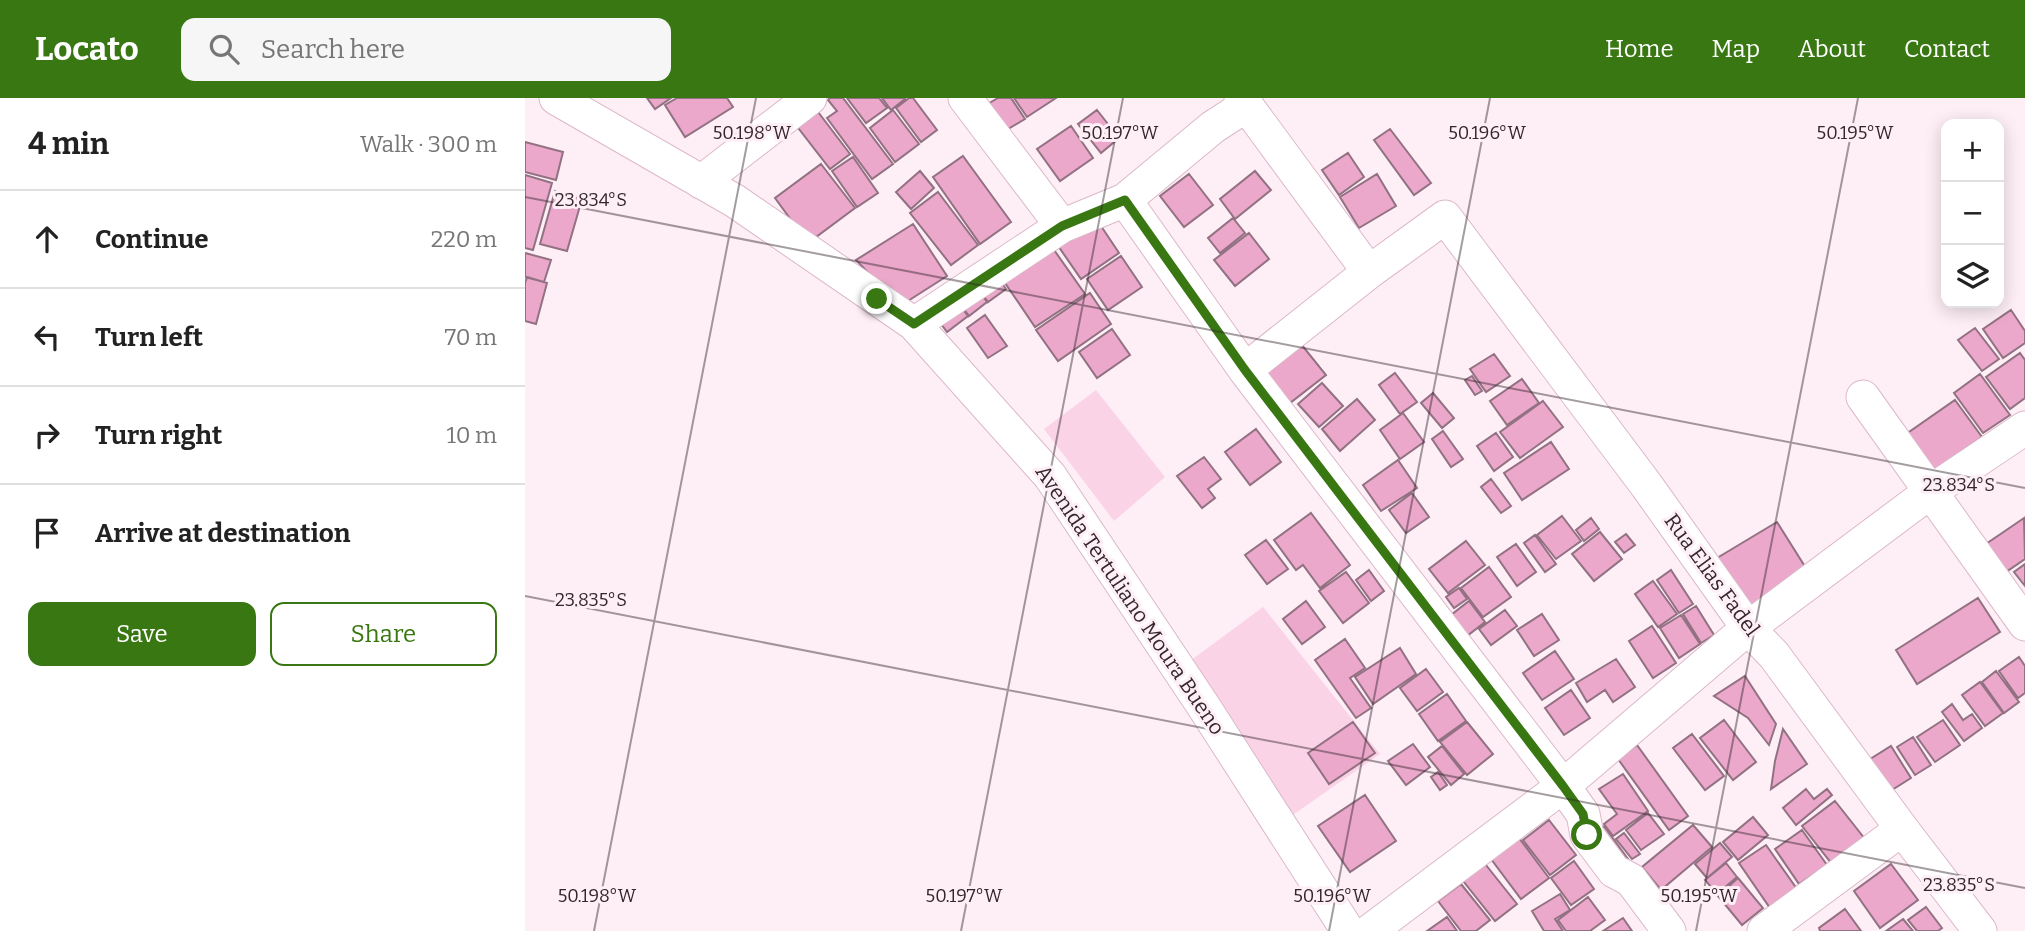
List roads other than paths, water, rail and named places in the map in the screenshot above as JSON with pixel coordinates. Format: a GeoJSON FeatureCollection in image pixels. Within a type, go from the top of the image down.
{"type":"FeatureCollection","features":[{"type":"Feature","properties":{"kind":"street","name":"Avenida Tertuliano Moura Bueno"},"geometry":{"type":"LineString","coordinates":[[556,98],[734,201],[914,324],[1050,476],[1204,707],[1348,931]]}},
{"type":"Feature","properties":{"kind":"street"},"geometry":{"type":"LineString","coordinates":[[701,182],[810,98]]}},
{"type":"Feature","properties":{"kind":"street"},"geometry":{"type":"LineString","coordinates":[[965,98],[1062,226]]}},
{"type":"Feature","properties":{"kind":"street"},"geometry":{"type":"LineString","coordinates":[[914,324],[1062,226],[1125,200],[1244,102],[1369,272],[1245,370]]}},
{"type":"Feature","properties":{"kind":"street"},"geometry":{"type":"LineString","coordinates":[[1125,200],[1245,370],[1563,786],[1583,814],[1587,835],[1614,871],[1631,880],[1669,931]]}},
{"type":"Feature","properties":{"kind":"street","name":"Rua Elias Fadel"},"geometry":{"type":"LineString","coordinates":[[1369,272],[1445,217],[1647,486],[1748,628],[1774,655],[1980,931]]}},
{"type":"Feature","properties":{"kind":"street"},"geometry":{"type":"LineString","coordinates":[[1863,397],[2025,624]]}},
{"type":"Feature","properties":{"kind":"street"},"geometry":{"type":"LineString","coordinates":[[1370,931],[1563,786],[1748,628],[1930,492],[2025,428]]}},
{"type":"Feature","properties":{"kind":"street"},"geometry":{"type":"LineString","coordinates":[[1764,931],[1902,830]]}}]}
